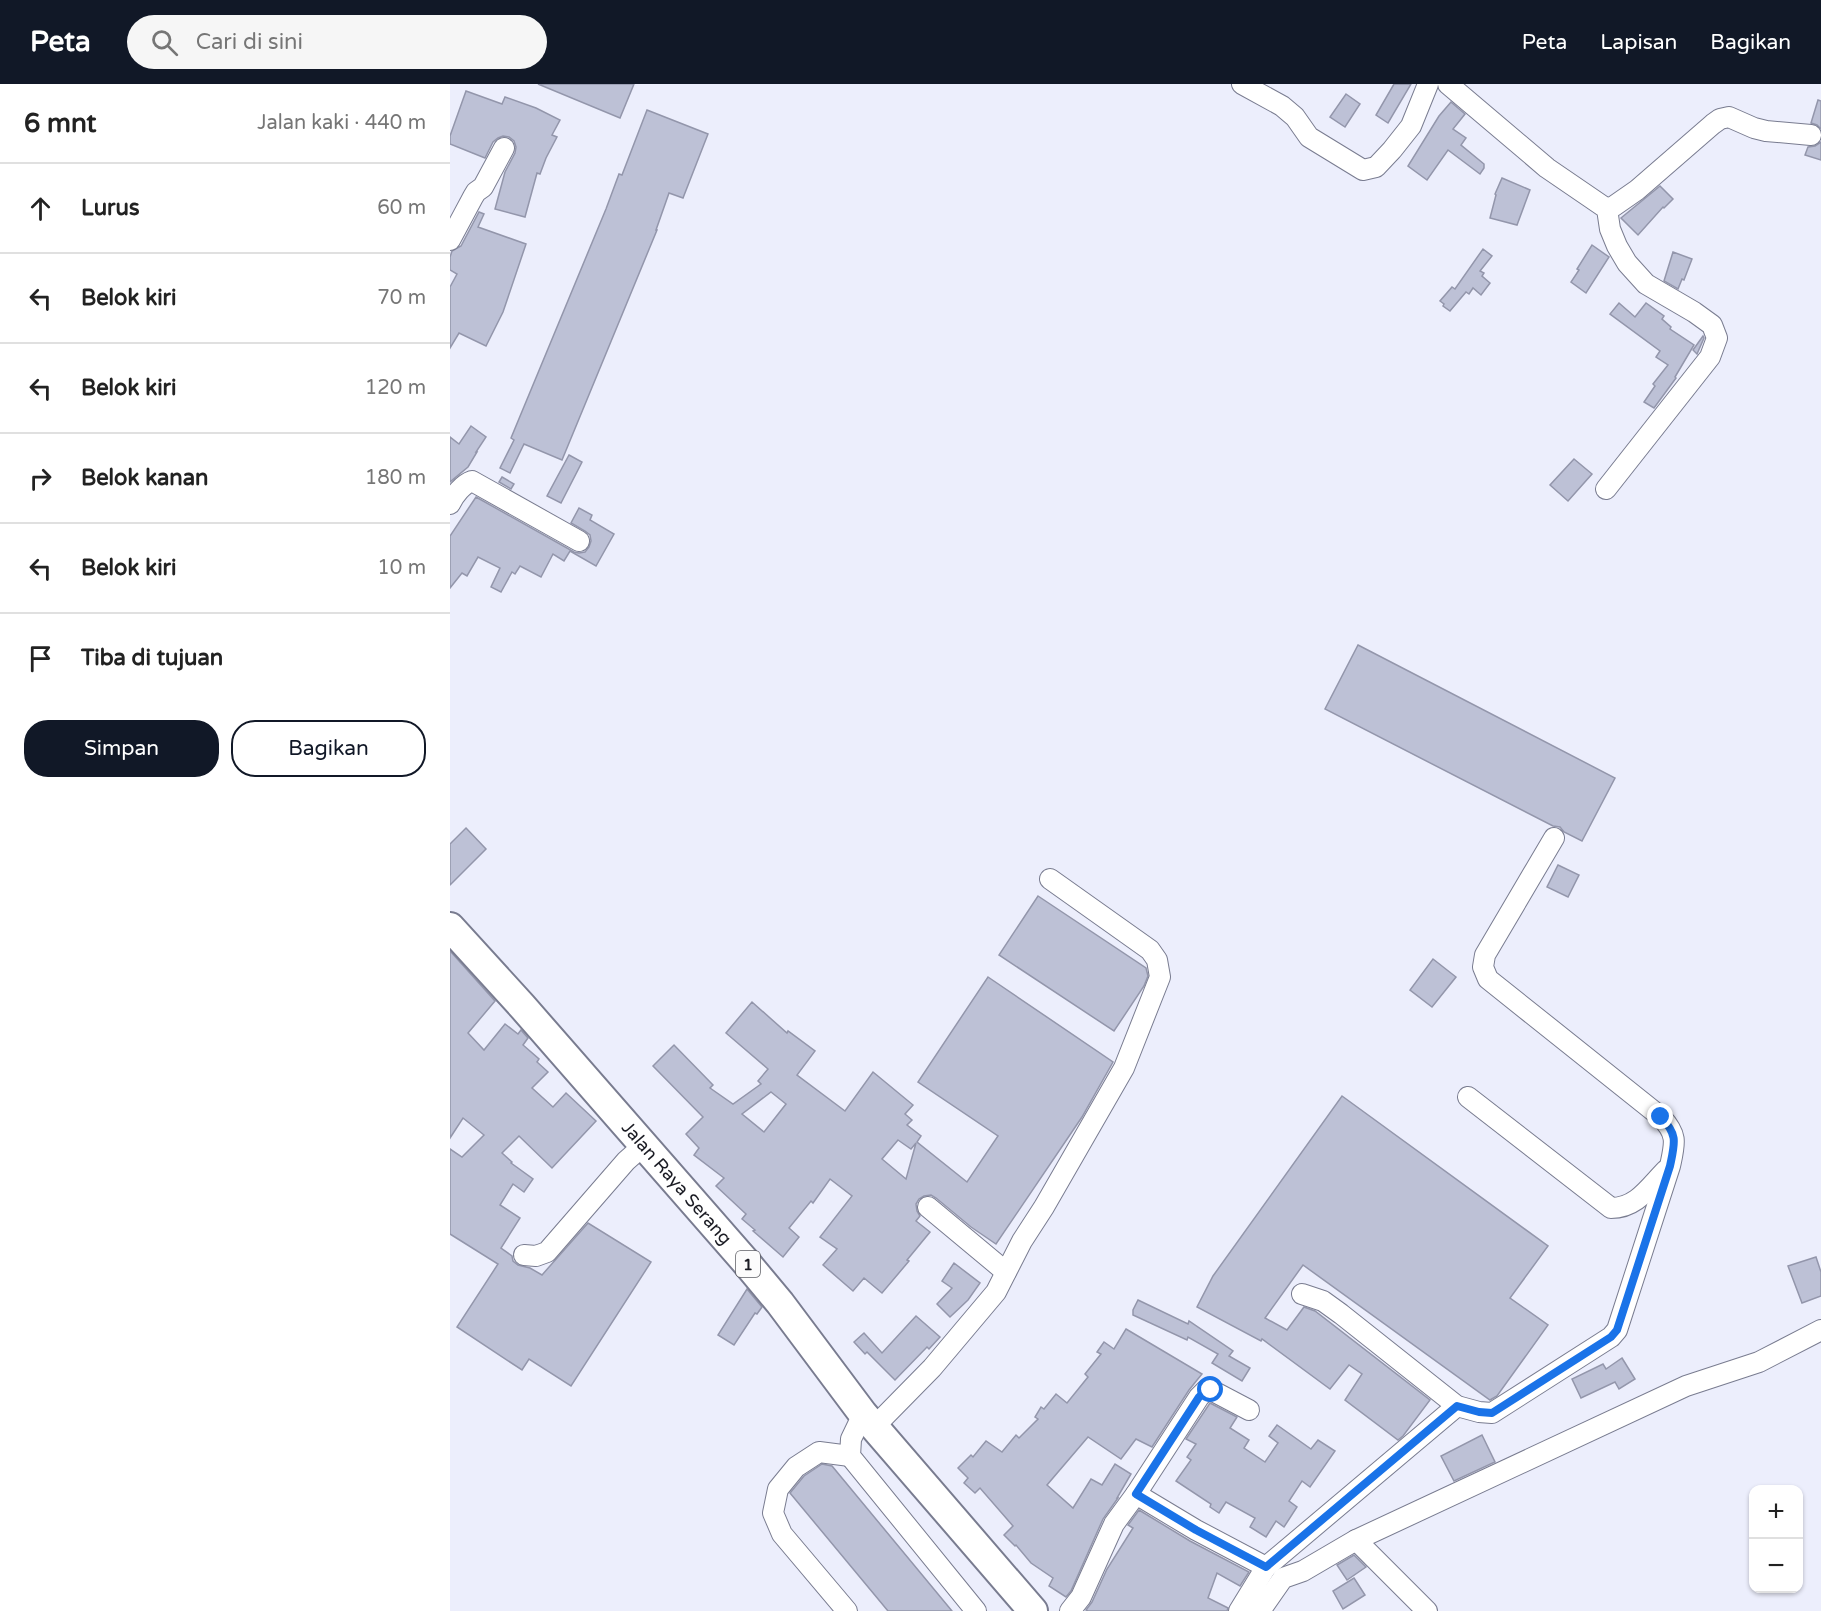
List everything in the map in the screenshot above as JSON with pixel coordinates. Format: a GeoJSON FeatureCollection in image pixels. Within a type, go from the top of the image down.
{"type":"FeatureCollection","features":[{"type":"Feature","properties":{"kind":"highway","name":"Jalan Raya Serang"},"geometry":{"type":"LineString","coordinates":[[450,927],[745,1261],[869,1420],[1022,1608]]}},
{"type":"Feature","properties":{"kind":"street"},"geometry":{"type":"LineString","coordinates":[[1242,84],[1282,106],[1295,117],[1309,137],[1363,170],[1376,167],[1412,126],[1428,84]]}},
{"type":"Feature","properties":{"kind":"street"},"geometry":{"type":"LineString","coordinates":[[1448,84],[1547,168],[1607,209],[1610,229],[1627,264],[1647,285],[1712,325],[1717,338],[1710,357],[1606,489]]}},
{"type":"Feature","properties":{"kind":"street"},"geometry":{"type":"LineString","coordinates":[[1607,209],[1636,190],[1720,119],[1729,117],[1766,131],[1811,135]]}},
{"type":"Feature","properties":{"kind":"street"},"geometry":{"type":"LineString","coordinates":[[450,240],[473,197],[483,187],[504,148]]}},
{"type":"Feature","properties":{"kind":"street"},"geometry":{"type":"LineString","coordinates":[[450,504],[457,493],[472,481],[579,541]]}},
{"type":"Feature","properties":{"kind":"street"},"geometry":{"type":"LineString","coordinates":[[1302,1294],[1323,1301],[1341,1314],[1457,1406],[1479,1412],[1492,1413],[1611,1337],[1617,1330],[1670,1166],[1675,1143],[1674,1136],[1671,1128],[1661,1117],[1488,980],[1483,967],[1485,955],[1554,838]]}},
{"type":"Feature","properties":{"kind":"street"},"geometry":{"type":"LineString","coordinates":[[976,1611],[850,1455],[851,1439],[869,1420],[932,1368],[996,1292],[1022,1241],[1124,1068],[1160,977],[1157,960],[1150,950],[1050,879]]}},
{"type":"Feature","properties":{"kind":"street"},"geometry":{"type":"LineString","coordinates":[[1468,1097],[1611,1208],[1622,1208],[1637,1201],[1670,1166]]}},
{"type":"Feature","properties":{"kind":"street"},"geometry":{"type":"LineString","coordinates":[[524,1255],[536,1256],[547,1252],[626,1161],[643,1146]]}},
{"type":"Feature","properties":{"kind":"street"},"geometry":{"type":"LineString","coordinates":[[928,1207],[1006,1272]]}},
{"type":"Feature","properties":{"kind":"street"},"geometry":{"type":"LineString","coordinates":[[1260,1611],[1283,1578],[1303,1571],[1356,1540],[1686,1386],[1759,1362],[1821,1330]]}},
{"type":"Feature","properties":{"kind":"street"},"geometry":{"type":"LineString","coordinates":[[1070,1611],[1085,1588],[1114,1524],[1199,1397],[1206,1390],[1211,1390],[1249,1410]]}},
{"type":"Feature","properties":{"kind":"street"},"geometry":{"type":"LineString","coordinates":[[1239,1611],[1266,1567],[1457,1406]]}},
{"type":"Feature","properties":{"kind":"street"},"geometry":{"type":"LineString","coordinates":[[847,1611],[782,1534],[773,1513],[778,1489],[796,1467],[819,1452],[850,1455]]}},
{"type":"Feature","properties":{"kind":"street"},"geometry":{"type":"LineString","coordinates":[[1136,1494],[1196,1530],[1266,1567]]}},
{"type":"Feature","properties":{"kind":"street"},"geometry":{"type":"LineString","coordinates":[[1356,1540],[1427,1611]]}},
{"type":"Feature","properties":{"kind":"building"},"geometry":{"type":"Polygon","coordinates":[[[538,84],[634,84],[620,118],[538,84]]]}},
{"type":"Feature","properties":{"kind":"building"},"geometry":{"type":"Polygon","coordinates":[[[1394,84],[1411,84],[1388,123],[1376,115],[1394,84]]]}},
{"type":"Feature","properties":{"kind":"building"},"geometry":{"type":"Polygon","coordinates":[[[466,91],[502,104],[505,97],[536,108],[560,120],[552,135],[557,137],[540,174],[537,173],[525,217],[495,209],[505,172],[515,153],[514,141],[509,137],[498,138],[493,142],[485,158],[450,144],[450,136],[466,91]]]}},
{"type":"Feature","properties":{"kind":"building"},"geometry":{"type":"Polygon","coordinates":[[[1346,94],[1360,104],[1345,127],[1330,117],[1346,94]]]}},
{"type":"Feature","properties":{"kind":"building"},"geometry":{"type":"Polygon","coordinates":[[[1818,100],[1821,101],[1821,129],[1811,123],[1818,100]]]}},
{"type":"Feature","properties":{"kind":"building"},"geometry":{"type":"Polygon","coordinates":[[[1451,102],[1465,114],[1453,129],[1466,138],[1461,145],[1484,164],[1484,168],[1480,174],[1448,150],[1427,180],[1408,166],[1439,116],[1451,102]]]}},
{"type":"Feature","properties":{"kind":"building"},"geometry":{"type":"Polygon","coordinates":[[[647,110],[708,134],[683,198],[669,193],[657,230],[562,460],[524,444],[510,473],[500,468],[514,440],[511,438],[619,174],[622,175],[647,110]]]}},
{"type":"Feature","properties":{"kind":"building"},"geometry":{"type":"Polygon","coordinates":[[[1821,142],[1821,160],[1805,155],[1808,147],[1821,142]]]}},
{"type":"Feature","properties":{"kind":"building"},"geometry":{"type":"Polygon","coordinates":[[[1502,178],[1530,190],[1517,225],[1490,218],[1495,194],[1502,178]]]}},
{"type":"Feature","properties":{"kind":"building"},"geometry":{"type":"Polygon","coordinates":[[[1660,186],[1673,199],[1638,235],[1621,218],[1660,186]]]}},
{"type":"Feature","properties":{"kind":"building"},"geometry":{"type":"Polygon","coordinates":[[[479,212],[484,214],[478,227],[526,244],[503,312],[486,346],[459,333],[450,348],[450,287],[457,274],[450,270],[450,257],[452,251],[461,246],[479,212]]]}},
{"type":"Feature","properties":{"kind":"building"},"geometry":{"type":"Polygon","coordinates":[[[1592,245],[1609,257],[1586,293],[1571,282],[1592,245]]]}},
{"type":"Feature","properties":{"kind":"building"},"geometry":{"type":"Polygon","coordinates":[[[1483,249],[1492,256],[1480,271],[1490,283],[1481,295],[1473,288],[1469,294],[1466,292],[1450,311],[1440,301],[1452,287],[1455,289],[1483,249]]]}},
{"type":"Feature","properties":{"kind":"building"},"geometry":{"type":"Polygon","coordinates":[[[1673,252],[1692,259],[1678,289],[1664,281],[1673,252]]]}},
{"type":"Feature","properties":{"kind":"building"},"geometry":{"type":"Polygon","coordinates":[[[1619,303],[1635,317],[1646,303],[1664,316],[1662,319],[1671,327],[1670,329],[1694,345],[1676,378],[1654,408],[1644,402],[1655,386],[1653,384],[1668,365],[1656,357],[1660,351],[1610,314],[1619,303]]]}},
{"type":"Feature","properties":{"kind":"building"},"geometry":{"type":"Polygon","coordinates":[[[1703,336],[1704,338],[1697,354],[1693,350],[1703,336]]]}},
{"type":"Feature","properties":{"kind":"building"},"geometry":{"type":"Polygon","coordinates":[[[471,426],[486,437],[468,467],[450,482],[450,437],[459,444],[471,426]]]}},
{"type":"Feature","properties":{"kind":"building"},"geometry":{"type":"Polygon","coordinates":[[[569,455],[582,462],[561,503],[547,496],[569,455]]]}},
{"type":"Feature","properties":{"kind":"building"},"geometry":{"type":"Polygon","coordinates":[[[1574,459],[1592,474],[1568,501],[1550,485],[1574,459]]]}},
{"type":"Feature","properties":{"kind":"building"},"geometry":{"type":"Polygon","coordinates":[[[502,477],[514,484],[511,489],[499,482],[502,477]]]}},
{"type":"Feature","properties":{"kind":"building"},"geometry":{"type":"Polygon","coordinates":[[[476,497],[574,552],[585,552],[591,541],[590,535],[571,523],[579,508],[592,515],[590,520],[614,534],[596,566],[570,551],[564,561],[553,554],[541,577],[520,566],[515,574],[512,572],[501,592],[491,587],[500,568],[478,557],[467,576],[462,573],[450,588],[450,536],[476,497]]]}},
{"type":"Feature","properties":{"kind":"building"},"geometry":{"type":"Polygon","coordinates":[[[1358,645],[1615,778],[1582,841],[1564,832],[1560,827],[1553,826],[1325,709],[1358,645]]]}},
{"type":"Feature","properties":{"kind":"building"},"geometry":{"type":"Polygon","coordinates":[[[466,828],[486,849],[450,885],[450,844],[466,828]]]}},
{"type":"Feature","properties":{"kind":"building"},"geometry":{"type":"Polygon","coordinates":[[[1558,865],[1579,875],[1568,897],[1547,887],[1558,865]]]}},
{"type":"Feature","properties":{"kind":"building"},"geometry":{"type":"Polygon","coordinates":[[[1038,896],[1146,968],[1148,976],[1144,986],[1114,1031],[999,955],[1038,896]]]}},
{"type":"Feature","properties":{"kind":"building"},"geometry":{"type":"Polygon","coordinates":[[[450,951],[495,1001],[468,1033],[484,1050],[505,1024],[518,1034],[521,1030],[528,1038],[523,1045],[539,1059],[537,1062],[548,1072],[532,1088],[553,1107],[566,1093],[596,1121],[552,1168],[519,1136],[502,1153],[511,1163],[533,1179],[524,1192],[513,1184],[500,1205],[520,1218],[501,1248],[512,1256],[513,1261],[518,1265],[530,1268],[542,1275],[588,1223],[651,1262],[571,1386],[529,1359],[522,1370],[457,1327],[498,1264],[450,1234],[450,1149],[462,1157],[484,1135],[463,1118],[450,1138],[450,951]]]}},
{"type":"Feature","properties":{"kind":"building"},"geometry":{"type":"Polygon","coordinates":[[[1433,959],[1456,977],[1432,1007],[1410,990],[1433,959]]]}},
{"type":"Feature","properties":{"kind":"building"},"geometry":{"type":"Polygon","coordinates":[[[988,977],[1113,1062],[1082,1117],[996,1244],[936,1198],[931,1195],[924,1196],[916,1204],[920,1216],[916,1221],[930,1232],[882,1293],[864,1278],[853,1291],[823,1265],[837,1249],[820,1237],[852,1196],[830,1179],[813,1203],[811,1201],[789,1228],[799,1237],[783,1257],[753,1231],[755,1230],[742,1219],[746,1214],[716,1186],[724,1178],[694,1155],[699,1148],[686,1134],[703,1117],[653,1066],[674,1045],[713,1085],[710,1088],[733,1104],[761,1084],[758,1081],[768,1069],[726,1033],[752,1002],[787,1033],[788,1031],[815,1051],[797,1075],[845,1111],[873,1072],[913,1105],[905,1114],[912,1120],[907,1125],[921,1136],[917,1142],[967,1182],[998,1136],[918,1082],[988,977]],[[771,1092],[742,1114],[764,1132],[786,1104],[771,1092]],[[898,1140],[882,1159],[906,1179],[916,1143],[911,1149],[898,1140]]]}},
{"type":"Feature","properties":{"kind":"building"},"geometry":{"type":"Polygon","coordinates":[[[1342,1096],[1548,1246],[1510,1298],[1548,1325],[1497,1396],[1490,1400],[1303,1265],[1265,1318],[1287,1330],[1304,1307],[1315,1311],[1430,1400],[1398,1440],[1345,1400],[1362,1374],[1349,1365],[1330,1389],[1262,1339],[1261,1341],[1197,1307],[1213,1276],[1342,1096]]]}},
{"type":"Feature","properties":{"kind":"building"},"geometry":{"type":"Polygon","coordinates":[[[1816,1257],[1821,1272],[1821,1296],[1802,1303],[1788,1266],[1816,1257]]]}},
{"type":"Feature","properties":{"kind":"building"},"geometry":{"type":"Polygon","coordinates":[[[954,1263],[980,1283],[968,1300],[950,1317],[937,1304],[952,1288],[942,1281],[954,1263]]]}},
{"type":"Feature","properties":{"kind":"building"},"geometry":{"type":"Polygon","coordinates":[[[747,1289],[762,1307],[757,1314],[755,1313],[734,1345],[718,1335],[747,1289]]]}},
{"type":"Feature","properties":{"kind":"building"},"geometry":{"type":"Polygon","coordinates":[[[1138,1300],[1188,1324],[1189,1321],[1233,1351],[1229,1356],[1250,1368],[1242,1381],[1212,1363],[1218,1354],[1188,1337],[1187,1340],[1133,1315],[1138,1300]]]}},
{"type":"Feature","properties":{"kind":"building"},"geometry":{"type":"Polygon","coordinates":[[[916,1316],[940,1337],[895,1380],[854,1342],[864,1333],[882,1353],[916,1316]]]}},
{"type":"Feature","properties":{"kind":"building"},"geometry":{"type":"Polygon","coordinates":[[[1126,1329],[1202,1374],[1152,1447],[1136,1439],[1121,1459],[1088,1437],[1047,1485],[1073,1508],[1091,1479],[1102,1485],[1115,1464],[1131,1474],[1103,1519],[1071,1591],[1066,1597],[1049,1586],[1053,1578],[1031,1563],[1004,1535],[1013,1526],[980,1488],[975,1493],[964,1483],[968,1478],[958,1468],[971,1455],[973,1457],[986,1441],[1002,1452],[1016,1435],[1019,1438],[1038,1419],[1035,1417],[1041,1407],[1044,1409],[1056,1394],[1067,1403],[1088,1377],[1085,1374],[1101,1354],[1097,1352],[1104,1342],[1114,1349],[1126,1329]]]}},
{"type":"Feature","properties":{"kind":"building"},"geometry":{"type":"Polygon","coordinates":[[[1622,1358],[1635,1379],[1619,1389],[1615,1382],[1581,1398],[1572,1379],[1603,1364],[1606,1369],[1622,1358]]]}},
{"type":"Feature","properties":{"kind":"building"},"geometry":{"type":"Polygon","coordinates":[[[1210,1403],[1237,1417],[1230,1428],[1249,1440],[1244,1448],[1265,1462],[1278,1443],[1269,1436],[1277,1425],[1311,1449],[1318,1440],[1335,1451],[1310,1487],[1302,1481],[1289,1501],[1297,1507],[1284,1527],[1276,1521],[1266,1537],[1250,1527],[1255,1518],[1226,1502],[1219,1513],[1210,1507],[1211,1504],[1176,1481],[1191,1460],[1187,1457],[1196,1444],[1186,1439],[1210,1403]]]}},
{"type":"Feature","properties":{"kind":"building"},"geometry":{"type":"Polygon","coordinates":[[[1482,1435],[1495,1462],[1454,1481],[1441,1456],[1482,1435]]]}},
{"type":"Feature","properties":{"kind":"building"},"geometry":{"type":"Polygon","coordinates":[[[822,1464],[832,1466],[952,1611],[888,1611],[790,1493],[804,1476],[822,1464]]]}},
{"type":"Feature","properties":{"kind":"building"},"geometry":{"type":"Polygon","coordinates":[[[1139,1510],[1190,1541],[1249,1572],[1240,1586],[1217,1573],[1208,1598],[1228,1608],[1227,1611],[1086,1610],[1107,1569],[1133,1528],[1128,1525],[1139,1510]]]}},
{"type":"Feature","properties":{"kind":"building"},"geometry":{"type":"Polygon","coordinates":[[[1354,1555],[1366,1567],[1347,1580],[1337,1565],[1354,1555]]]}},
{"type":"Feature","properties":{"kind":"building"},"geometry":{"type":"Polygon","coordinates":[[[1354,1578],[1365,1595],[1343,1609],[1333,1591],[1354,1578]]]}},
{"type":"Feature","properties":{"kind":"route"},"geometry":{"type":"LineString","coordinates":[[1211,1390],[1206,1390],[1199,1397],[1136,1494],[1196,1530],[1266,1567],[1457,1406],[1492,1413],[1611,1337],[1617,1330],[1670,1166],[1675,1143],[1674,1136],[1671,1128],[1661,1117]]}}]}
